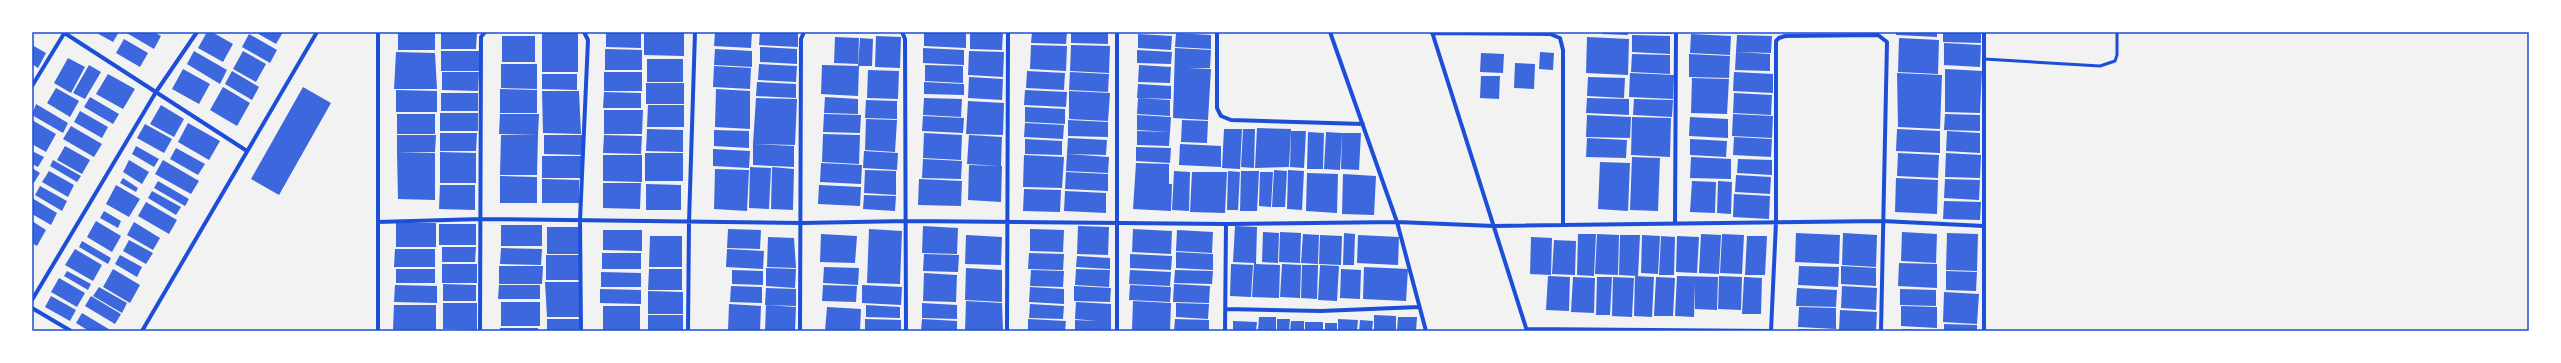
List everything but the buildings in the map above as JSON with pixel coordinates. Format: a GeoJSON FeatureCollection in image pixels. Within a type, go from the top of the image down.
{"type":"FeatureCollection","features":[{"type":"Feature","properties":{"kind":"street"},"geometry":{"type":"LineString","coordinates":[[32,86],[64,32],[247,151]]}},
{"type":"Feature","properties":{"kind":"street"},"geometry":{"type":"LineString","coordinates":[[32,300],[156,92],[197,32]]}},
{"type":"Feature","properties":{"kind":"street"},"geometry":{"type":"LineString","coordinates":[[142,331],[317,32]]}},
{"type":"Feature","properties":{"kind":"street"},"geometry":{"type":"LineString","coordinates":[[378,32],[378,331]]}},
{"type":"Feature","properties":{"kind":"street"},"geometry":{"type":"LineString","coordinates":[[480,331],[481,37],[485,32]]}},
{"type":"Feature","properties":{"kind":"street"},"geometry":{"type":"LineString","coordinates":[[581,331],[580,220],[588,40],[584,32]]}},
{"type":"Feature","properties":{"kind":"street"},"geometry":{"type":"LineString","coordinates":[[688,331],[689,222],[695,32]]}},
{"type":"Feature","properties":{"kind":"street"},"geometry":{"type":"LineString","coordinates":[[800,331],[802,223],[801,39],[804,32]]}},
{"type":"Feature","properties":{"kind":"street"},"geometry":{"type":"LineString","coordinates":[[902,32],[905,39],[907,221],[906,331]]}},
{"type":"Feature","properties":{"kind":"street"},"geometry":{"type":"LineString","coordinates":[[1007,331],[1008,32]]}},
{"type":"Feature","properties":{"kind":"street"},"geometry":{"type":"LineString","coordinates":[[1117,32],[1117,331]]}},
{"type":"Feature","properties":{"kind":"street"},"geometry":{"type":"LineString","coordinates":[[1217,32],[1217,108],[1225,118],[1231,120],[1364,124]]}},
{"type":"Feature","properties":{"kind":"street"},"geometry":{"type":"LineString","coordinates":[[1330,32],[1364,124],[1397,222],[1426,331]]}},
{"type":"Feature","properties":{"kind":"street"},"geometry":{"type":"LineString","coordinates":[[1675,223],[1676,32]]}},
{"type":"Feature","properties":{"kind":"street"},"geometry":{"type":"LineString","coordinates":[[1984,32],[1984,331]]}},
{"type":"Feature","properties":{"kind":"street"},"geometry":{"type":"LineString","coordinates":[[1563,224],[1563,50],[1560,38],[1550,34],[1432,33],[1527,330],[1771,331],[1776,222],[1777,39],[1785,36],[1878,35],[1886,39],[1881,331]]}},
{"type":"Feature","properties":{"kind":"street"},"geometry":{"type":"LineString","coordinates":[[378,222],[481,219],[802,223],[907,221],[1226,224],[1397,222],[1494,226],[1882,221],[1984,226]]}},
{"type":"Feature","properties":{"kind":"street"},"geometry":{"type":"LineString","coordinates":[[1226,224],[1226,331]]}},
{"type":"Feature","properties":{"kind":"street"},"geometry":{"type":"LineString","coordinates":[[1226,309],[1321,311],[1419,307]]}},
{"type":"Feature","properties":{"kind":"street"},"geometry":{"type":"LineString","coordinates":[[32,308],[71,331]]}},
{"type":"Feature","properties":{"kind":"lane"},"geometry":{"type":"LineString","coordinates":[[1984,59],[2104,66],[2115,60],[2117,55],[2117,32]]}}]}
